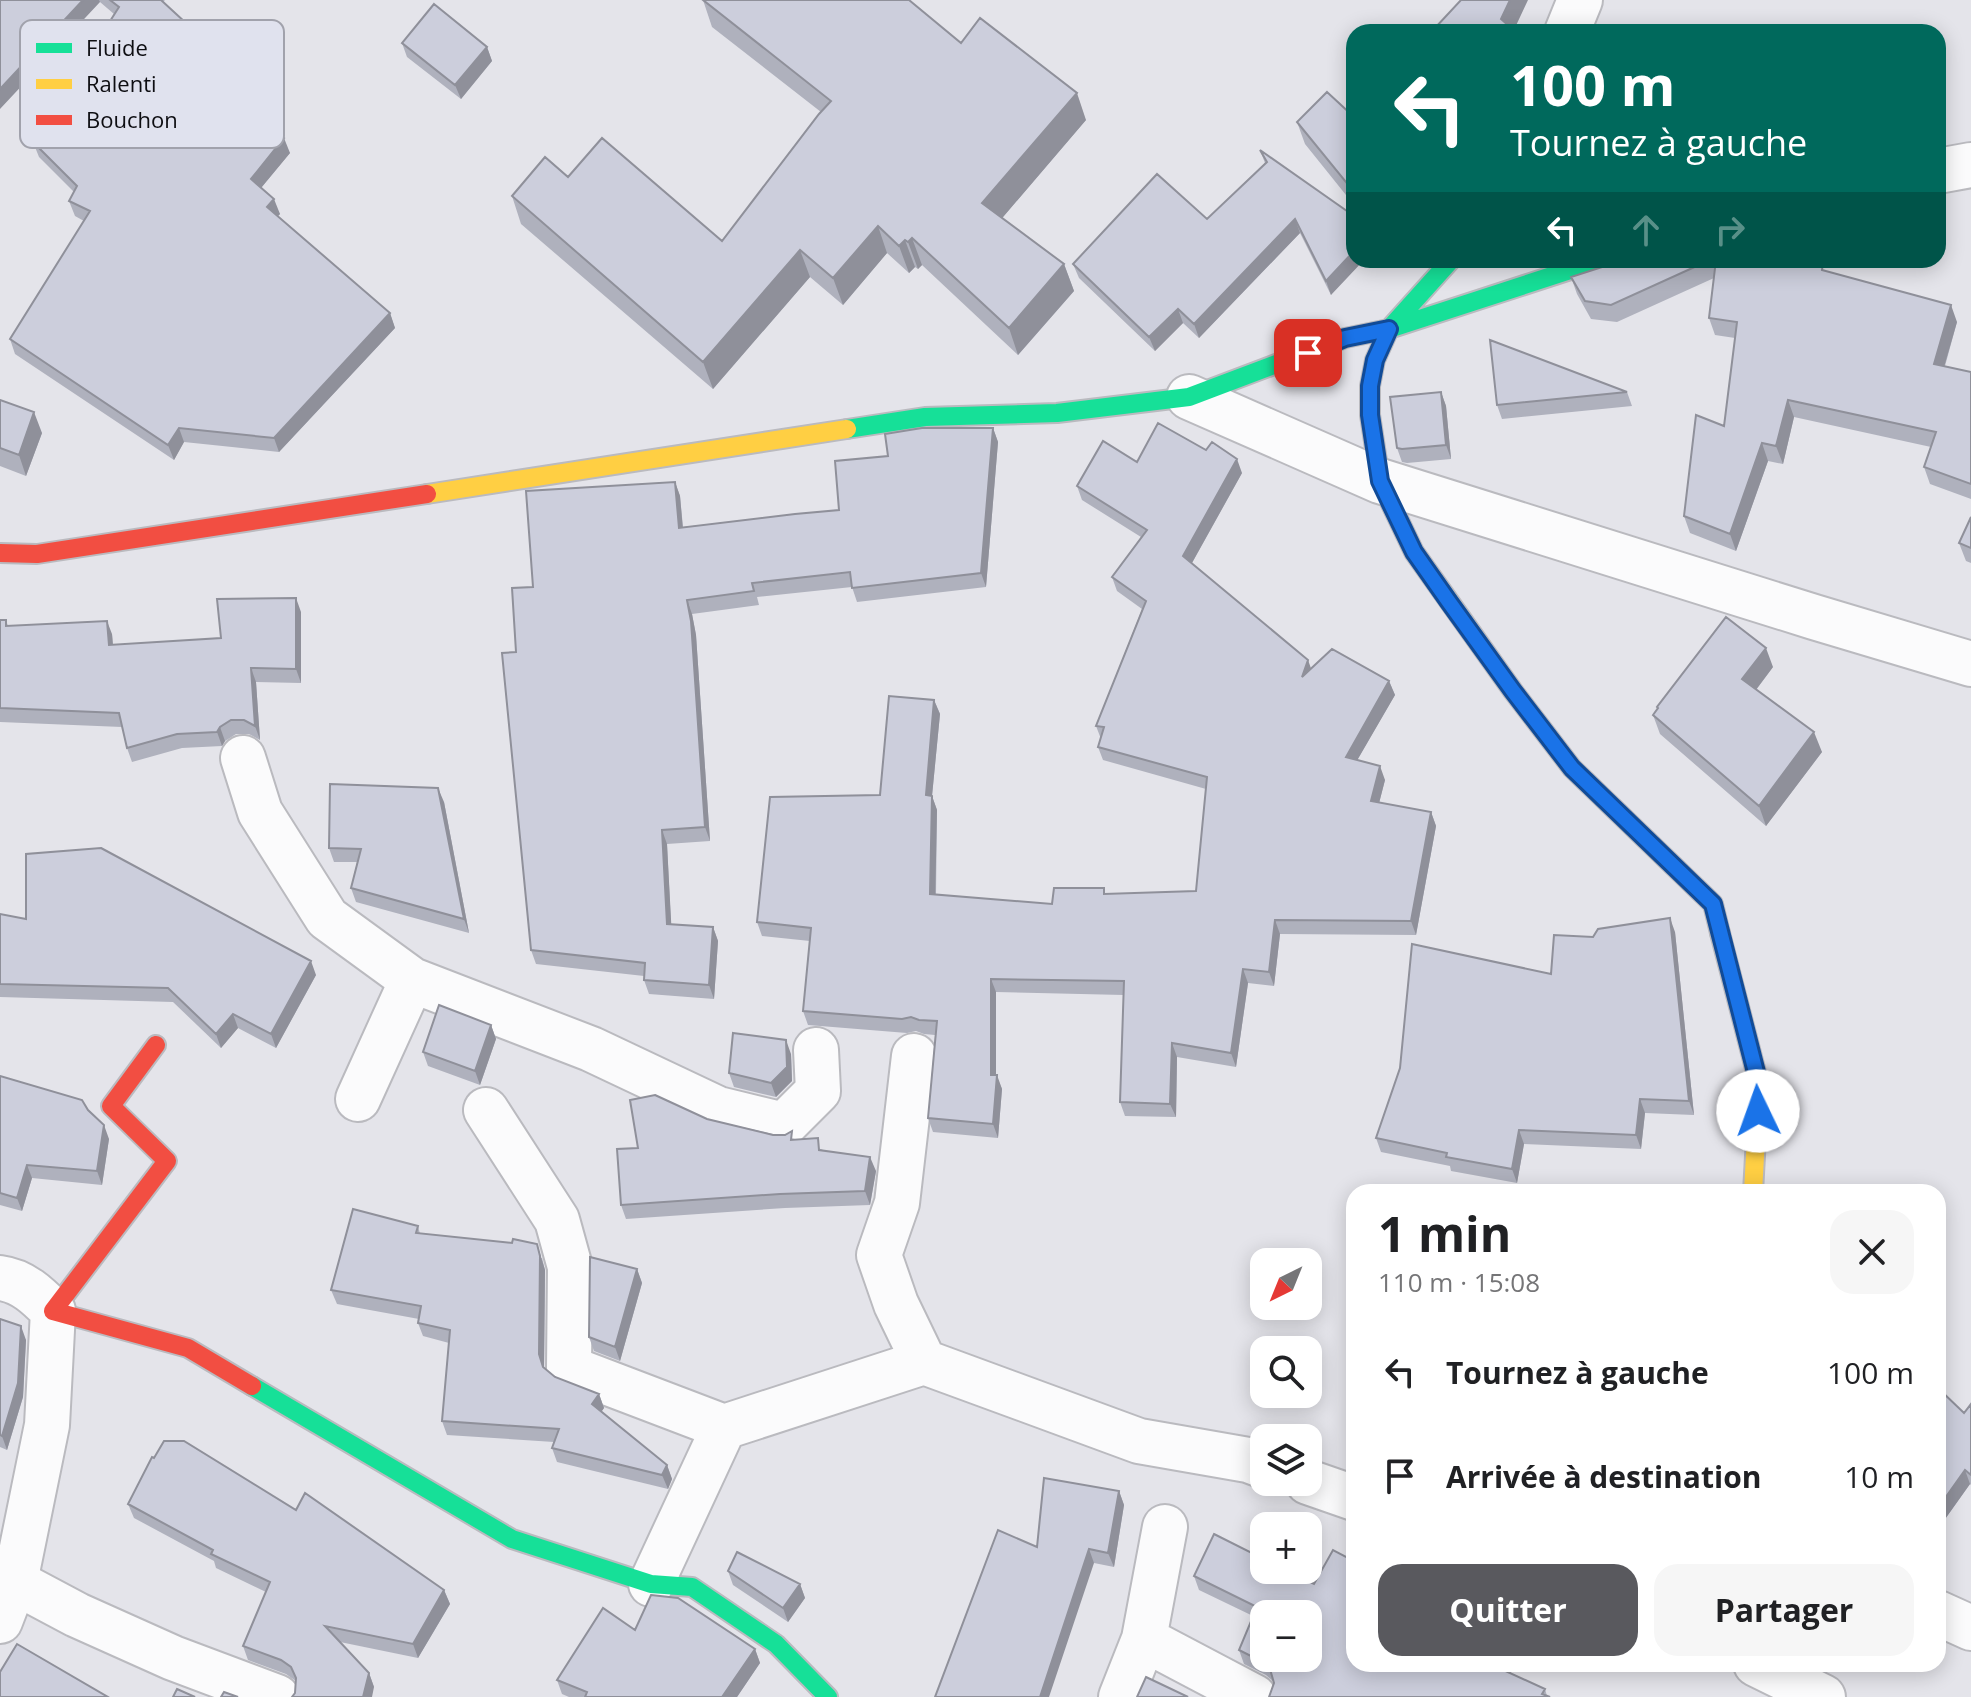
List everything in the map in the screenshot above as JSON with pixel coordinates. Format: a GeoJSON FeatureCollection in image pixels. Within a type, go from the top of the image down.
{"type":"FeatureCollection","features":[{"type":"Feature","properties":{"kind":"street"},"geometry":{"type":"LineString","coordinates":[[1570,24],[1580,0]]}},
{"type":"Feature","properties":{"kind":"street"},"geometry":{"type":"LineString","coordinates":[[1946,170],[1971,165]]}},
{"type":"Feature","properties":{"kind":"street"},"geometry":{"type":"LineString","coordinates":[[1444,268],[1389,329],[1375,360],[1370,386],[1370,415],[1380,481],[1414,552],[1572,768],[1713,904],[1759,1084],[1753,1184]]}},
{"type":"Feature","properties":{"kind":"street"},"geometry":{"type":"LineString","coordinates":[[0,553],[37,554],[925,417],[1057,413],[1189,397],[1345,338],[1389,329],[1576,268]]}},
{"type":"Feature","properties":{"kind":"street"},"geometry":{"type":"LineString","coordinates":[[1189,397],[1380,481],[1971,664]]}},
{"type":"Feature","properties":{"kind":"street"},"geometry":{"type":"LineString","coordinates":[[243,758],[260,812],[327,918],[412,980],[591,1049],[718,1109],[784,1125],[818,1091],[816,1050]]}},
{"type":"Feature","properties":{"kind":"street"},"geometry":{"type":"LineString","coordinates":[[358,1099],[412,980]]}},
{"type":"Feature","properties":{"kind":"street"},"geometry":{"type":"LineString","coordinates":[[156,1045],[111,1106],[167,1161],[53,1311],[47,1425],[7,1602],[77,1615],[173,1658],[277,1697]]}},
{"type":"Feature","properties":{"kind":"street"},"geometry":{"type":"LineString","coordinates":[[914,1056],[897,1203],[879,1255],[896,1304],[924,1362]]}},
{"type":"Feature","properties":{"kind":"street"},"geometry":{"type":"LineString","coordinates":[[486,1110],[557,1220],[570,1267],[569,1368],[724,1427],[924,1362],[1139,1441],[1250,1461]]}},
{"type":"Feature","properties":{"kind":"street"},"geometry":{"type":"LineString","coordinates":[[0,1278],[32,1290],[53,1311],[188,1348],[512,1539],[651,1584],[692,1587],[776,1644],[828,1697]]}},
{"type":"Feature","properties":{"kind":"street"},"geometry":{"type":"LineString","coordinates":[[651,1584],[724,1427]]}},
{"type":"Feature","properties":{"kind":"street"},"geometry":{"type":"LineString","coordinates":[[1322,1487],[1346,1495]]}},
{"type":"Feature","properties":{"kind":"street"},"geometry":{"type":"LineString","coordinates":[[1121,1697],[1144,1639],[1165,1527]]}},
{"type":"Feature","properties":{"kind":"street"},"geometry":{"type":"LineString","coordinates":[[1946,1617],[1971,1628]]}},
{"type":"Feature","properties":{"kind":"street"},"geometry":{"type":"LineString","coordinates":[[1144,1639],[1254,1697]]}},
{"type":"Feature","properties":{"kind":"street"},"geometry":{"type":"LineString","coordinates":[[1772,1672],[1823,1697]]}},
{"type":"Feature","properties":{"kind":"building"},"geometry":{"type":"Polygon","coordinates":[[[0,0],[83,0],[64,20],[20,20],[20,68],[0,89],[0,0]]]}},
{"type":"Feature","properties":{"kind":"building"},"geometry":{"type":"Polygon","coordinates":[[[110,0],[161,0],[183,20],[111,20],[119,7],[110,0]]]}},
{"type":"Feature","properties":{"kind":"building"},"geometry":{"type":"Polygon","coordinates":[[[703,0],[909,0],[961,43],[980,18],[1077,93],[982,203],[1064,264],[1009,328],[912,238],[899,246],[878,226],[833,278],[800,250],[703,362],[512,196],[545,157],[568,177],[602,138],[722,241],[831,101],[703,0]]]}},
{"type":"Feature","properties":{"kind":"building"},"geometry":{"type":"Polygon","coordinates":[[[1461,0],[1510,0],[1501,19],[1507,24],[1439,24],[1461,0]]]}},
{"type":"Feature","properties":{"kind":"building"},"geometry":{"type":"Polygon","coordinates":[[[434,4],[487,47],[455,85],[402,43],[434,4]]]}},
{"type":"Feature","properties":{"kind":"building"},"geometry":{"type":"Polygon","coordinates":[[[1327,92],[1346,110],[1346,182],[1297,122],[1327,92]]]}},
{"type":"Feature","properties":{"kind":"building"},"geometry":{"type":"Polygon","coordinates":[[[39,148],[276,148],[251,179],[274,199],[267,207],[390,313],[274,438],[179,428],[168,445],[10,339],[90,211],[69,201],[77,186],[39,148]]]}},
{"type":"Feature","properties":{"kind":"building"},"geometry":{"type":"Polygon","coordinates":[[[1260,150],[1346,210],[1346,260],[1326,281],[1295,219],[1194,324],[1178,309],[1149,337],[1073,264],[1157,174],[1207,219],[1267,162],[1260,150]]]}},
{"type":"Feature","properties":{"kind":"building"},"geometry":{"type":"Polygon","coordinates":[[[1599,268],[1692,268],[1611,305],[1585,301],[1571,277],[1599,268]]]}},
{"type":"Feature","properties":{"kind":"building"},"geometry":{"type":"Polygon","coordinates":[[[1715,268],[1822,268],[1951,305],[1934,364],[1971,372],[1971,484],[1924,467],[1936,432],[1788,400],[1776,446],[1762,443],[1730,534],[1684,516],[1696,415],[1724,426],[1737,322],[1709,318],[1715,268]]]}},
{"type":"Feature","properties":{"kind":"building"},"geometry":{"type":"Polygon","coordinates":[[[1490,340],[1627,392],[1497,405],[1490,340]]]}},
{"type":"Feature","properties":{"kind":"building"},"geometry":{"type":"Polygon","coordinates":[[[1441,392],[1446,445],[1397,448],[1390,397],[1441,392]]]}},
{"type":"Feature","properties":{"kind":"building"},"geometry":{"type":"Polygon","coordinates":[[[0,400],[34,412],[19,455],[0,448],[0,400]]]}},
{"type":"Feature","properties":{"kind":"building"},"geometry":{"type":"Polygon","coordinates":[[[1158,423],[1206,450],[1212,442],[1237,459],[1183,556],[1308,660],[1302,677],[1332,649],[1389,681],[1346,757],[1380,766],[1371,801],[1431,812],[1411,921],[1275,920],[1269,972],[1243,969],[1231,1053],[1172,1043],[1170,1104],[1120,1102],[1124,981],[991,979],[991,1075],[997,1075],[993,1124],[928,1118],[937,1021],[803,1011],[811,928],[757,922],[770,797],[880,795],[889,696],[934,700],[926,795],[932,796],[930,894],[1052,904],[1054,888],[1104,888],[1104,894],[1196,891],[1207,777],[1098,747],[1104,727],[1096,726],[1146,601],[1112,577],[1147,530],[1077,486],[1103,441],[1137,462],[1158,423]]]}},
{"type":"Feature","properties":{"kind":"building"},"geometry":{"type":"Polygon","coordinates":[[[922,428],[993,428],[981,573],[852,588],[850,572],[752,583],[754,591],[687,600],[705,827],[662,830],[667,924],[713,927],[709,985],[644,980],[645,963],[531,950],[502,653],[516,652],[512,588],[533,587],[526,491],[675,482],[679,528],[839,510],[835,461],[888,456],[885,434],[922,428]]]}},
{"type":"Feature","properties":{"kind":"building"},"geometry":{"type":"Polygon","coordinates":[[[1971,517],[1971,548],[1959,543],[1971,517]]]}},
{"type":"Feature","properties":{"kind":"building"},"geometry":{"type":"Polygon","coordinates":[[[296,598],[296,669],[251,668],[255,726],[244,720],[231,720],[217,732],[177,734],[127,748],[119,713],[0,708],[0,620],[6,620],[6,626],[107,621],[109,645],[221,638],[217,599],[296,598]]]}},
{"type":"Feature","properties":{"kind":"building"},"geometry":{"type":"Polygon","coordinates":[[[1726,617],[1766,648],[1742,679],[1814,732],[1759,806],[1653,715],[1726,617]]]}},
{"type":"Feature","properties":{"kind":"building"},"geometry":{"type":"Polygon","coordinates":[[[330,784],[438,788],[464,919],[351,888],[361,849],[329,848],[330,784]]]}},
{"type":"Feature","properties":{"kind":"building"},"geometry":{"type":"Polygon","coordinates":[[[101,848],[311,961],[271,1034],[233,1014],[216,1034],[168,988],[0,984],[0,914],[26,919],[26,854],[101,848]]]}},
{"type":"Feature","properties":{"kind":"building"},"geometry":{"type":"Polygon","coordinates":[[[1670,918],[1689,1101],[1640,1099],[1636,1135],[1519,1130],[1512,1169],[1446,1157],[1447,1153],[1376,1138],[1400,1068],[1412,944],[1551,974],[1554,935],[1593,937],[1598,929],[1670,918]]]}},
{"type":"Feature","properties":{"kind":"building"},"geometry":{"type":"Polygon","coordinates":[[[439,1005],[491,1025],[475,1071],[423,1052],[439,1005]]]}},
{"type":"Feature","properties":{"kind":"building"},"geometry":{"type":"Polygon","coordinates":[[[733,1033],[786,1040],[787,1067],[771,1083],[729,1073],[733,1033]]]}},
{"type":"Feature","properties":{"kind":"building"},"geometry":{"type":"Polygon","coordinates":[[[0,1076],[82,1100],[104,1125],[97,1171],[27,1165],[17,1198],[0,1193],[0,1076]]]}},
{"type":"Feature","properties":{"kind":"building"},"geometry":{"type":"Polygon","coordinates":[[[655,1095],[707,1119],[773,1135],[785,1135],[792,1131],[791,1140],[818,1138],[819,1150],[870,1157],[865,1191],[621,1205],[617,1149],[638,1148],[630,1100],[655,1095]]]}},
{"type":"Feature","properties":{"kind":"building"},"geometry":{"type":"Polygon","coordinates":[[[353,1209],[418,1226],[416,1233],[512,1243],[513,1239],[537,1244],[540,1256],[539,1354],[543,1367],[555,1377],[599,1394],[592,1404],[667,1465],[662,1475],[552,1448],[559,1429],[442,1421],[450,1330],[418,1323],[421,1306],[331,1290],[353,1209]]]}},
{"type":"Feature","properties":{"kind":"building"},"geometry":{"type":"Polygon","coordinates":[[[590,1257],[637,1269],[615,1347],[589,1337],[590,1257]]]}},
{"type":"Feature","properties":{"kind":"building"},"geometry":{"type":"Polygon","coordinates":[[[0,1319],[21,1326],[18,1383],[2,1436],[0,1435],[0,1319]]]}},
{"type":"Feature","properties":{"kind":"building"},"geometry":{"type":"Polygon","coordinates":[[[1946,1396],[1964,1413],[1971,1404],[1971,1475],[1965,1470],[1946,1497],[1946,1396]]]}},
{"type":"Feature","properties":{"kind":"building"},"geometry":{"type":"Polygon","coordinates":[[[164,1441],[184,1441],[296,1510],[305,1493],[444,1590],[413,1644],[325,1626],[369,1673],[363,1697],[292,1697],[296,1678],[291,1667],[281,1660],[243,1646],[270,1582],[211,1554],[213,1550],[128,1504],[152,1457],[164,1441]]]}},
{"type":"Feature","properties":{"kind":"building"},"geometry":{"type":"Polygon","coordinates":[[[1044,1478],[1119,1491],[1108,1553],[1089,1549],[1040,1697],[935,1697],[998,1530],[1037,1547],[1044,1478]]]}},
{"type":"Feature","properties":{"kind":"building"},"geometry":{"type":"Polygon","coordinates":[[[1214,1534],[1250,1552],[1250,1584],[1322,1584],[1322,1570],[1333,1550],[1346,1557],[1346,1672],[1508,1672],[1545,1689],[1542,1694],[1550,1697],[1269,1697],[1274,1683],[1271,1672],[1322,1672],[1322,1600],[1250,1600],[1250,1604],[1194,1576],[1214,1534]]]}},
{"type":"Feature","properties":{"kind":"building"},"geometry":{"type":"Polygon","coordinates":[[[737,1552],[800,1584],[783,1608],[728,1571],[737,1552]]]}},
{"type":"Feature","properties":{"kind":"building"},"geometry":{"type":"Polygon","coordinates":[[[651,1595],[678,1598],[755,1649],[722,1697],[585,1697],[587,1692],[557,1680],[603,1608],[635,1630],[651,1595]]]}},
{"type":"Feature","properties":{"kind":"building"},"geometry":{"type":"Polygon","coordinates":[[[1250,1624],[1250,1656],[1239,1650],[1250,1624]]]}},
{"type":"Feature","properties":{"kind":"building"},"geometry":{"type":"Polygon","coordinates":[[[17,1644],[108,1697],[0,1697],[0,1672],[17,1644]]]}},
{"type":"Feature","properties":{"kind":"building"},"geometry":{"type":"Polygon","coordinates":[[[1146,1677],[1188,1697],[1137,1697],[1146,1677]]]}},
{"type":"Feature","properties":{"kind":"building"},"geometry":{"type":"Polygon","coordinates":[[[177,1689],[195,1697],[173,1697],[177,1689]]]}},
{"type":"Feature","properties":{"kind":"building"},"geometry":{"type":"Polygon","coordinates":[[[224,1692],[238,1697],[221,1697],[224,1692]]]}},
{"type":"Feature","properties":{"kind":"traffic: fast"},"geometry":{"type":"LineString","coordinates":[[1444,268],[1389,329],[1375,360],[1370,386],[1370,415],[1380,481],[1414,552],[1513,691],[1572,768],[1713,904],[1720,933]]}},
{"type":"Feature","properties":{"kind":"traffic: fast"},"geometry":{"type":"LineString","coordinates":[[847,429],[925,417],[1057,413],[1189,397],[1345,338],[1389,329],[1576,268]]}},
{"type":"Feature","properties":{"kind":"traffic: fast"},"geometry":{"type":"LineString","coordinates":[[252,1386],[512,1539],[651,1584],[692,1587],[776,1644],[828,1697]]}},
{"type":"Feature","properties":{"kind":"traffic: slow"},"geometry":{"type":"LineString","coordinates":[[427,494],[847,429]]}},
{"type":"Feature","properties":{"kind":"traffic: slow"},"geometry":{"type":"LineString","coordinates":[[1720,933],[1759,1084],[1753,1184]]}},
{"type":"Feature","properties":{"kind":"traffic: jam"},"geometry":{"type":"LineString","coordinates":[[0,553],[37,554],[427,494]]}},
{"type":"Feature","properties":{"kind":"traffic: jam"},"geometry":{"type":"LineString","coordinates":[[156,1045],[111,1106],[167,1161],[53,1311],[188,1348],[252,1386]]}},
{"type":"Feature","properties":{"kind":"route"},"geometry":{"type":"LineString","coordinates":[[1308,353],[1345,338],[1389,329],[1375,360],[1370,386],[1370,415],[1380,481],[1414,552],[1572,768],[1713,904],[1759,1084],[1758,1111]]}}]}
